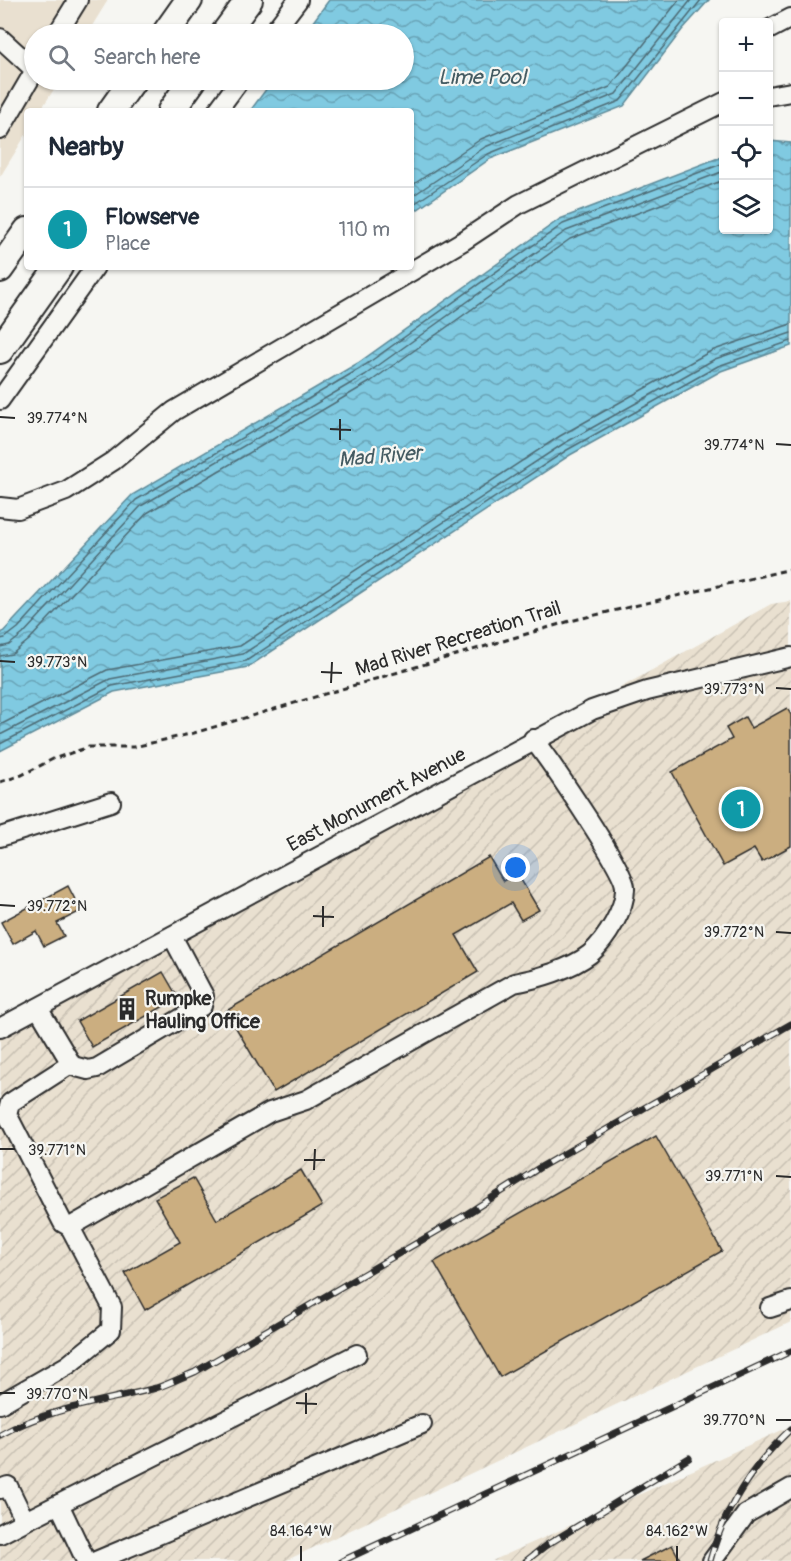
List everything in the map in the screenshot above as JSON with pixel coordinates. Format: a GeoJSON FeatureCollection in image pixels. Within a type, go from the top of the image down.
{"type":"FeatureCollection","features":[{"type":"Feature","properties":{"kind":"highway"},"geometry":{"type":"LineString","coordinates":[[172,24],[189,0]]}},
{"type":"Feature","properties":{"kind":"highway"},"geometry":{"type":"LineString","coordinates":[[231,24],[249,0]]}},
{"type":"Feature","properties":{"kind":"highway"},"geometry":{"type":"LineString","coordinates":[[113,108],[126,90]]}},
{"type":"Feature","properties":{"kind":"highway"},"geometry":{"type":"LineString","coordinates":[[173,108],[186,90]]}},
{"type":"Feature","properties":{"kind":"highway"},"geometry":{"type":"LineString","coordinates":[[0,269],[24,235]]}},
{"type":"Feature","properties":{"kind":"highway"},"geometry":{"type":"LineString","coordinates":[[0,350],[57,270]]}},
{"type":"Feature","properties":{"kind":"street"},"geometry":{"type":"LineString","coordinates":[[63,24],[78,0]]}},
{"type":"Feature","properties":{"kind":"street"},"geometry":{"type":"LineString","coordinates":[[280,24],[298,0]]}},
{"type":"Feature","properties":{"kind":"street"},"geometry":{"type":"LineString","coordinates":[[773,27],[791,18]]}},
{"type":"Feature","properties":{"kind":"street"},"geometry":{"type":"LineString","coordinates":[[0,38],[24,61]]}},
{"type":"Feature","properties":{"kind":"street"},"geometry":{"type":"LineString","coordinates":[[0,130],[24,88]]}},
{"type":"Feature","properties":{"kind":"street"},"geometry":{"type":"LineString","coordinates":[[219,108],[233,90]]}},
{"type":"Feature","properties":{"kind":"street"},"geometry":{"type":"LineString","coordinates":[[773,95],[791,92]]}},
{"type":"Feature","properties":{"kind":"street"},"geometry":{"type":"LineString","coordinates":[[414,270],[519,204],[719,104]]}},
{"type":"Feature","properties":{"kind":"street"},"geometry":{"type":"LineString","coordinates":[[0,400],[93,270]]}},
{"type":"Feature","properties":{"kind":"street"},"geometry":{"type":"LineString","coordinates":[[0,507],[18,509],[66,491],[113,461],[174,411],[414,270]]}},
{"type":"Feature","properties":{"kind":"street","name":"East Monument Avenue"},"geometry":{"type":"LineString","coordinates":[[0,1028],[533,739],[592,710],[647,691],[791,657]]}},
{"type":"Feature","properties":{"kind":"street"},"geometry":{"type":"LineString","coordinates":[[70,1227],[270,1112],[306,1100],[514,983],[543,978],[590,954],[621,913],[625,886],[614,862],[533,739]]}},
{"type":"Feature","properties":{"kind":"street"},"geometry":{"type":"LineString","coordinates":[[0,837],[111,802]]}},
{"type":"Feature","properties":{"kind":"street"},"geometry":{"type":"LineString","coordinates":[[0,1404],[68,1365],[111,1330],[112,1307],[70,1227],[63,1223],[7,1114],[10,1103],[69,1065],[88,1070],[97,1068],[202,1006],[204,996],[171,936]]}},
{"type":"Feature","properties":{"kind":"street"},"geometry":{"type":"LineString","coordinates":[[38,1008],[69,1060],[69,1065]]}},
{"type":"Feature","properties":{"kind":"street"},"geometry":{"type":"LineString","coordinates":[[770,1308],[791,1301]]}},
{"type":"Feature","properties":{"kind":"street"},"geometry":{"type":"LineString","coordinates":[[0,1534],[357,1354]]}},
{"type":"Feature","properties":{"kind":"street"},"geometry":{"type":"LineString","coordinates":[[96,1561],[422,1424]]}},
{"type":"Feature","properties":{"kind":"street"},"geometry":{"type":"LineString","coordinates":[[0,1489],[8,1486],[25,1521]]}},
{"type":"Feature","properties":{"kind":"street"},"geometry":{"type":"LineString","coordinates":[[712,1561],[746,1514],[791,1488]]}},
{"type":"Feature","properties":{"kind":"street"},"geometry":{"type":"LineString","coordinates":[[59,1504],[86,1561]]}},
{"type":"Feature","properties":{"kind":"path","name":"Mad River Recreation Trail"},"geometry":{"type":"LineString","coordinates":[[0,782],[22,775],[53,759],[89,747],[134,747],[194,733],[570,621],[791,569]]}},
{"type":"Feature","properties":{"kind":"shaded area"},"geometry":{"type":"Polygon","coordinates":[[[0,0],[108,0],[93,24],[24,24],[24,90],[54,90],[42,108],[24,108],[24,138],[0,177],[0,0]]]}},
{"type":"Feature","properties":{"kind":"shaded area"},"geometry":{"type":"Polygon","coordinates":[[[791,601],[791,1322],[285,1561],[0,1561],[0,1032],[771,604],[791,601]]]}},
{"type":"Feature","properties":{"kind":"shaded area"},"geometry":{"type":"Polygon","coordinates":[[[791,1426],[791,1561],[492,1561],[503,1556],[791,1426]]]}},
{"type":"Feature","properties":{"kind":"water","name":"Lime Pool"},"geometry":{"type":"Polygon","coordinates":[[[329,0],[709,0],[682,30],[624,106],[490,159],[414,212],[414,108],[252,108],[266,90],[414,90],[414,24],[311,24],[329,0]]]}},
{"type":"Feature","properties":{"kind":"water","name":"Mad River"},"geometry":{"type":"Polygon","coordinates":[[[773,141],[791,143],[791,346],[721,371],[570,455],[248,667],[114,692],[0,751],[0,635],[132,495],[358,363],[560,219],[719,158],[719,234],[773,234],[773,141]]]}},
{"type":"Feature","properties":{"kind":"building"},"geometry":{"type":"Polygon","coordinates":[[[787,708],[791,715],[791,846],[762,862],[754,849],[723,866],[672,772],[732,739],[726,728],[745,717],[751,728],[787,708]]]}},
{"type":"Feature","properties":{"kind":"building"},"geometry":{"type":"Polygon","coordinates":[[[489,857],[503,881],[517,873],[539,910],[521,920],[511,903],[456,935],[478,972],[274,1092],[226,1011],[489,857]]]}},
{"type":"Feature","properties":{"kind":"building"},"geometry":{"type":"Polygon","coordinates":[[[68,886],[81,911],[57,923],[64,936],[44,946],[36,931],[13,944],[1,922],[68,886]]]}},
{"type":"Feature","properties":{"kind":"building","name":"Rumpke Hauling Office"},"geometry":{"type":"Polygon","coordinates":[[[163,972],[178,998],[92,1047],[77,1021],[163,972]]]}},
{"type":"Feature","properties":{"kind":"building"},"geometry":{"type":"Polygon","coordinates":[[[656,1136],[722,1251],[500,1377],[434,1262],[656,1136]]]}},
{"type":"Feature","properties":{"kind":"building"},"geometry":{"type":"Polygon","coordinates":[[[301,1170],[322,1206],[145,1310],[125,1273],[180,1242],[155,1198],[193,1178],[217,1220],[301,1170]]]}},
{"type":"Feature","properties":{"kind":"building"},"geometry":{"type":"Polygon","coordinates":[[[672,1545],[681,1561],[640,1561],[672,1545]]]}},
{"type":"Feature","properties":{"kind":"railway"},"geometry":{"type":"LineString","coordinates":[[0,1435],[38,1418],[156,1388],[195,1372],[465,1215],[539,1168],[791,1024]]}},
{"type":"Feature","properties":{"kind":"railway"},"geometry":{"type":"LineString","coordinates":[[342,1561],[791,1351]]}},
{"type":"Feature","properties":{"kind":"railway"},"geometry":{"type":"LineString","coordinates":[[710,1561],[723,1524],[741,1489],[764,1457],[791,1429]]}},
{"type":"Feature","properties":{"kind":"railway"},"geometry":{"type":"LineString","coordinates":[[526,1561],[545,1546],[689,1458]]}},
{"type":"Feature","properties":{"kind":"place","name":"Flowserve"},"geometry":{"type":"Point","coordinates":[741,809]}},
{"type":"Feature","properties":{"kind":"place","name":"Rumpke Hauling Office"},"geometry":{"type":"Point","coordinates":[127,1009]}}]}
